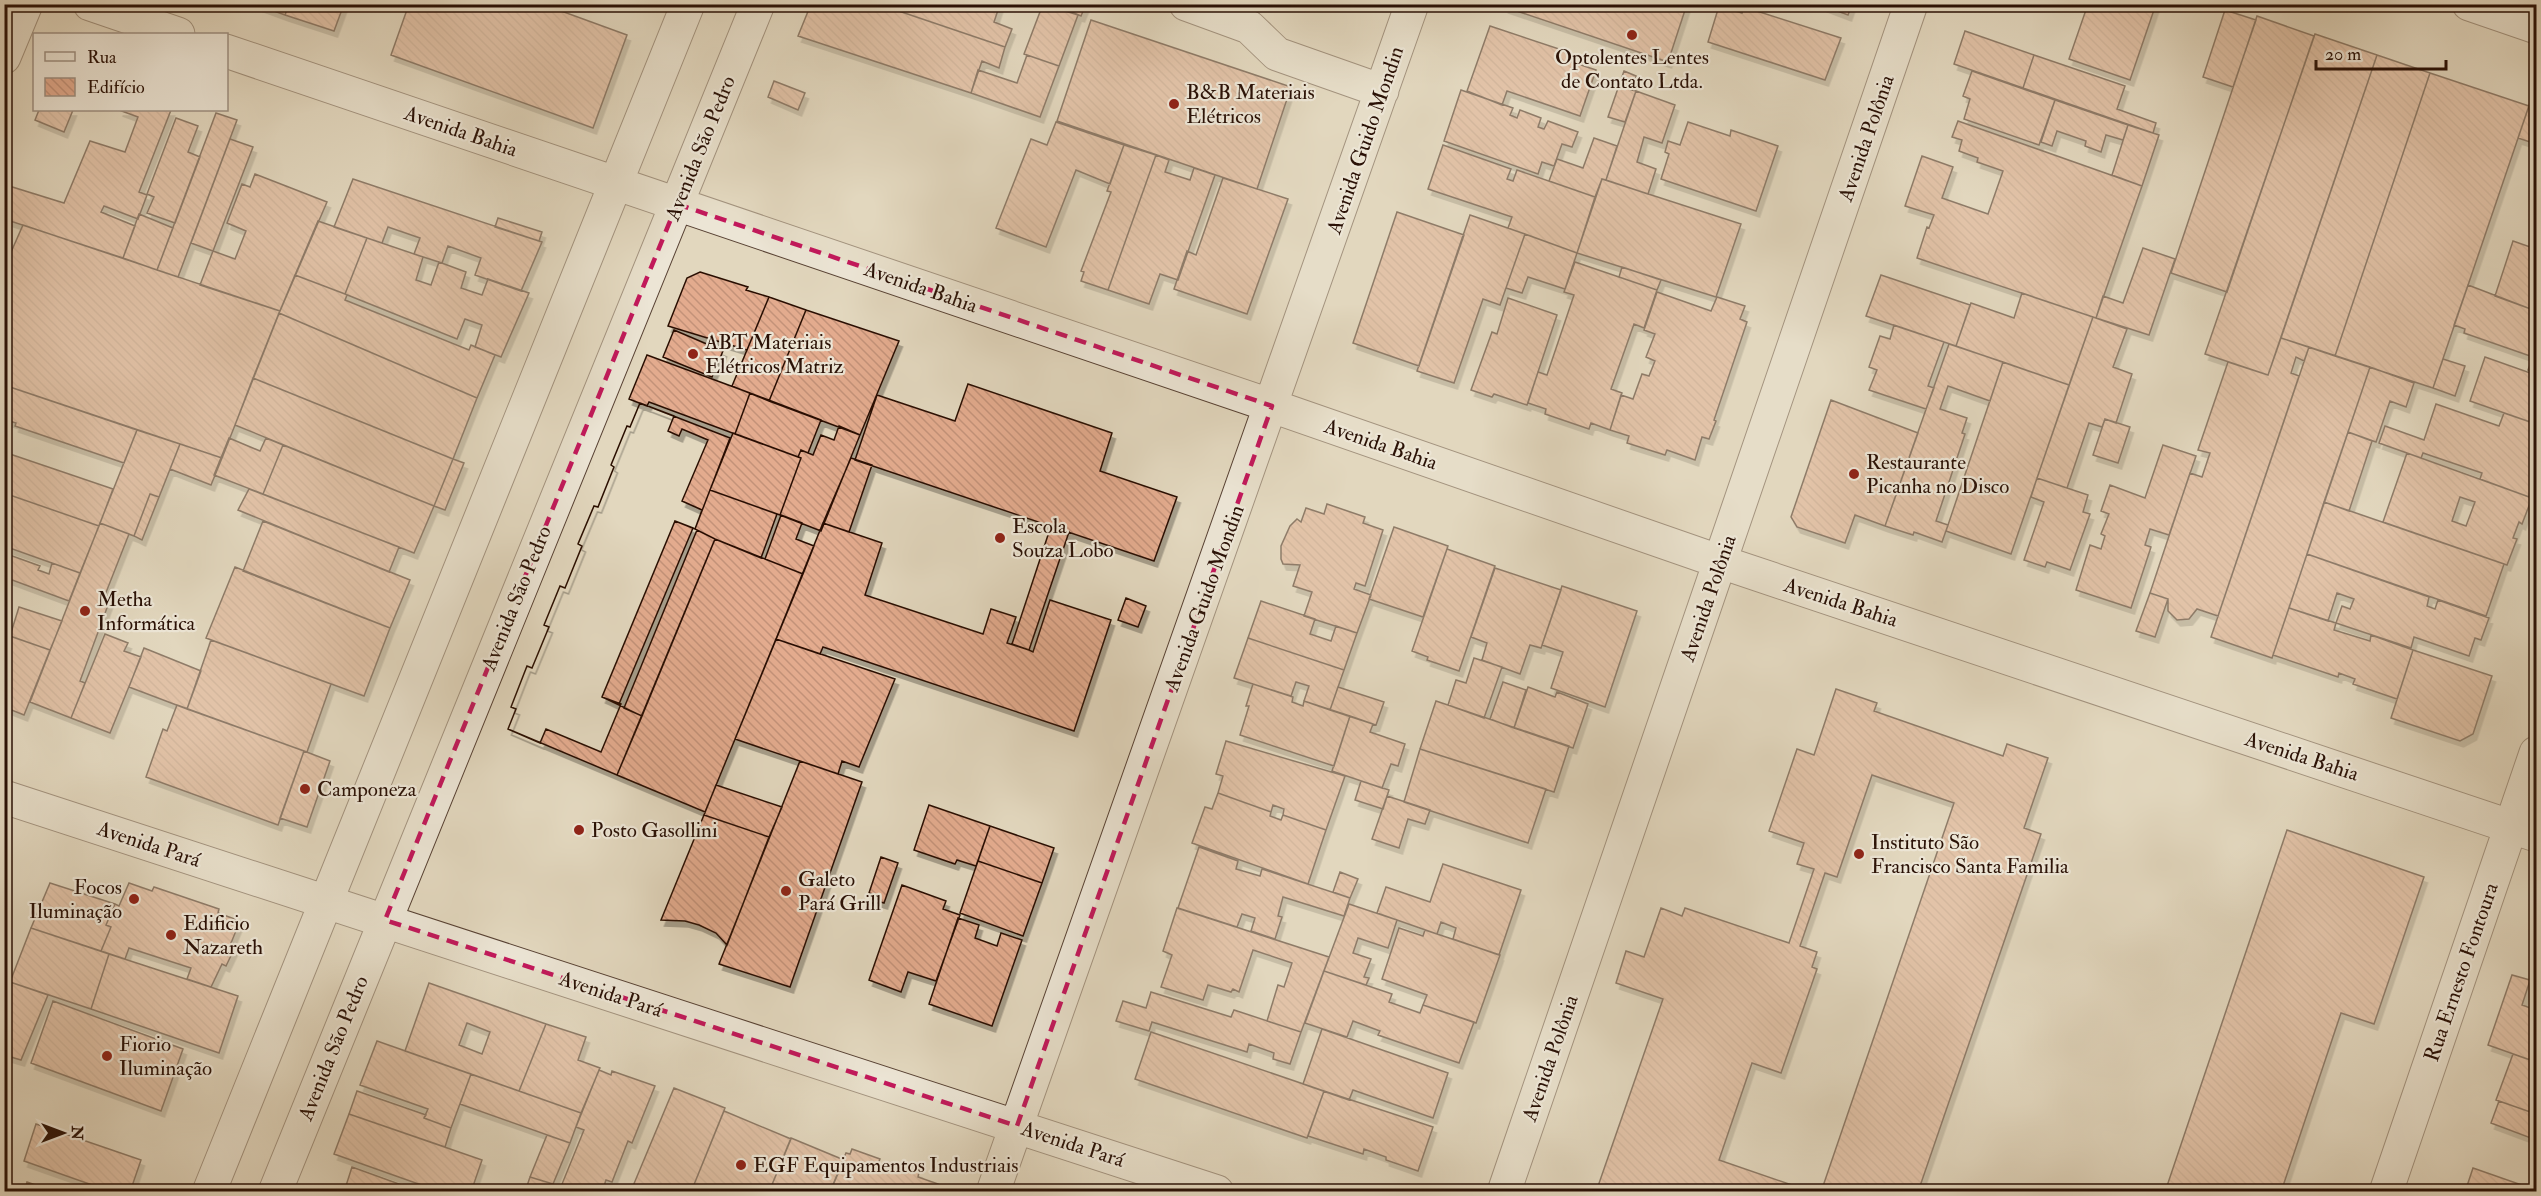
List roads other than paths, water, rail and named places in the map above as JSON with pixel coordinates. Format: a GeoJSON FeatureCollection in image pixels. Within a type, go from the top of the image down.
{"type":"FeatureCollection","features":[{"type":"Feature","properties":{"kind":"street"},"geometry":{"type":"LineString","coordinates":[[4,57],[26,4]]}},
{"type":"Feature","properties":{"kind":"street"},"geometry":{"type":"LineString","coordinates":[[90,4],[175,33]]}},
{"type":"Feature","properties":{"kind":"street"},"geometry":{"type":"LineString","coordinates":[[209,1191],[688,4]]}},
{"type":"Feature","properties":{"kind":"street","name":"Avenida São Pedro"},"geometry":{"type":"LineString","coordinates":[[275,1191],[758,4]]}},
{"type":"Feature","properties":{"kind":"street"},"geometry":{"type":"LineString","coordinates":[[1185,4],[1249,27],[1277,54],[1382,91]]}},
{"type":"Feature","properties":{"kind":"street","name":"Avenida Guido Mondin"},"geometry":{"type":"LineString","coordinates":[[993,1191],[1413,4]]}},
{"type":"Feature","properties":{"kind":"street","name":"Avenida Polônia"},"geometry":{"type":"LineString","coordinates":[[1504,1191],[1911,4]]}},
{"type":"Feature","properties":{"kind":"street"},"geometry":{"type":"LineString","coordinates":[[2469,4],[2536,27]]}},
{"type":"Feature","properties":{"kind":"street","name":"Avenida Bahia"},"geometry":{"type":"LineString","coordinates":[[228,52],[1272,406],[1721,562],[2524,831]]}},
{"type":"Feature","properties":{"kind":"street","name":"Rua Ernesto Fontoura"},"geometry":{"type":"LineString","coordinates":[[2386,1191],[2524,831],[2536,753]]}},
{"type":"Feature","properties":{"kind":"street","name":"Avenida Pará"},"geometry":{"type":"LineString","coordinates":[[4,797],[1217,1191]]}},
{"type":"Feature","properties":{"kind":"place","name":"Optolentes Lentes de Contato Ltda."},"geometry":{"type":"Point","coordinates":[1632,35]}},
{"type":"Feature","properties":{"kind":"place","name":"B&B Materiais Elétricos"},"geometry":{"type":"Point","coordinates":[1174,104]}},
{"type":"Feature","properties":{"kind":"place","name":"ABT Materiais Elétricos Matriz"},"geometry":{"type":"Point","coordinates":[693,354]}},
{"type":"Feature","properties":{"kind":"place","name":"Restaurante Picanha no Disco"},"geometry":{"type":"Point","coordinates":[1854,474]}},
{"type":"Feature","properties":{"kind":"place","name":"Escola Souza Lobo"},"geometry":{"type":"Point","coordinates":[1000,538]}},
{"type":"Feature","properties":{"kind":"place","name":"Metha Informática"},"geometry":{"type":"Point","coordinates":[85,611]}},
{"type":"Feature","properties":{"kind":"place","name":"Camponeza"},"geometry":{"type":"Point","coordinates":[305,789]}},
{"type":"Feature","properties":{"kind":"place","name":"Posto Gasollini"},"geometry":{"type":"Point","coordinates":[579,830]}},
{"type":"Feature","properties":{"kind":"place","name":"Instituto São Francisco Santa Familia"},"geometry":{"type":"Point","coordinates":[1859,854]}},
{"type":"Feature","properties":{"kind":"place","name":"Galeto Pará Grill"},"geometry":{"type":"Point","coordinates":[786,891]}},
{"type":"Feature","properties":{"kind":"place","name":"Focos Iluminação"},"geometry":{"type":"Point","coordinates":[134,899]}},
{"type":"Feature","properties":{"kind":"place","name":"Edificio Nazareth"},"geometry":{"type":"Point","coordinates":[171,935]}},
{"type":"Feature","properties":{"kind":"place","name":"Fiorio Iluminação"},"geometry":{"type":"Point","coordinates":[107,1056]}},
{"type":"Feature","properties":{"kind":"place","name":"EGF Equipamentos Industriais"},"geometry":{"type":"Point","coordinates":[741,1165]}}]}
